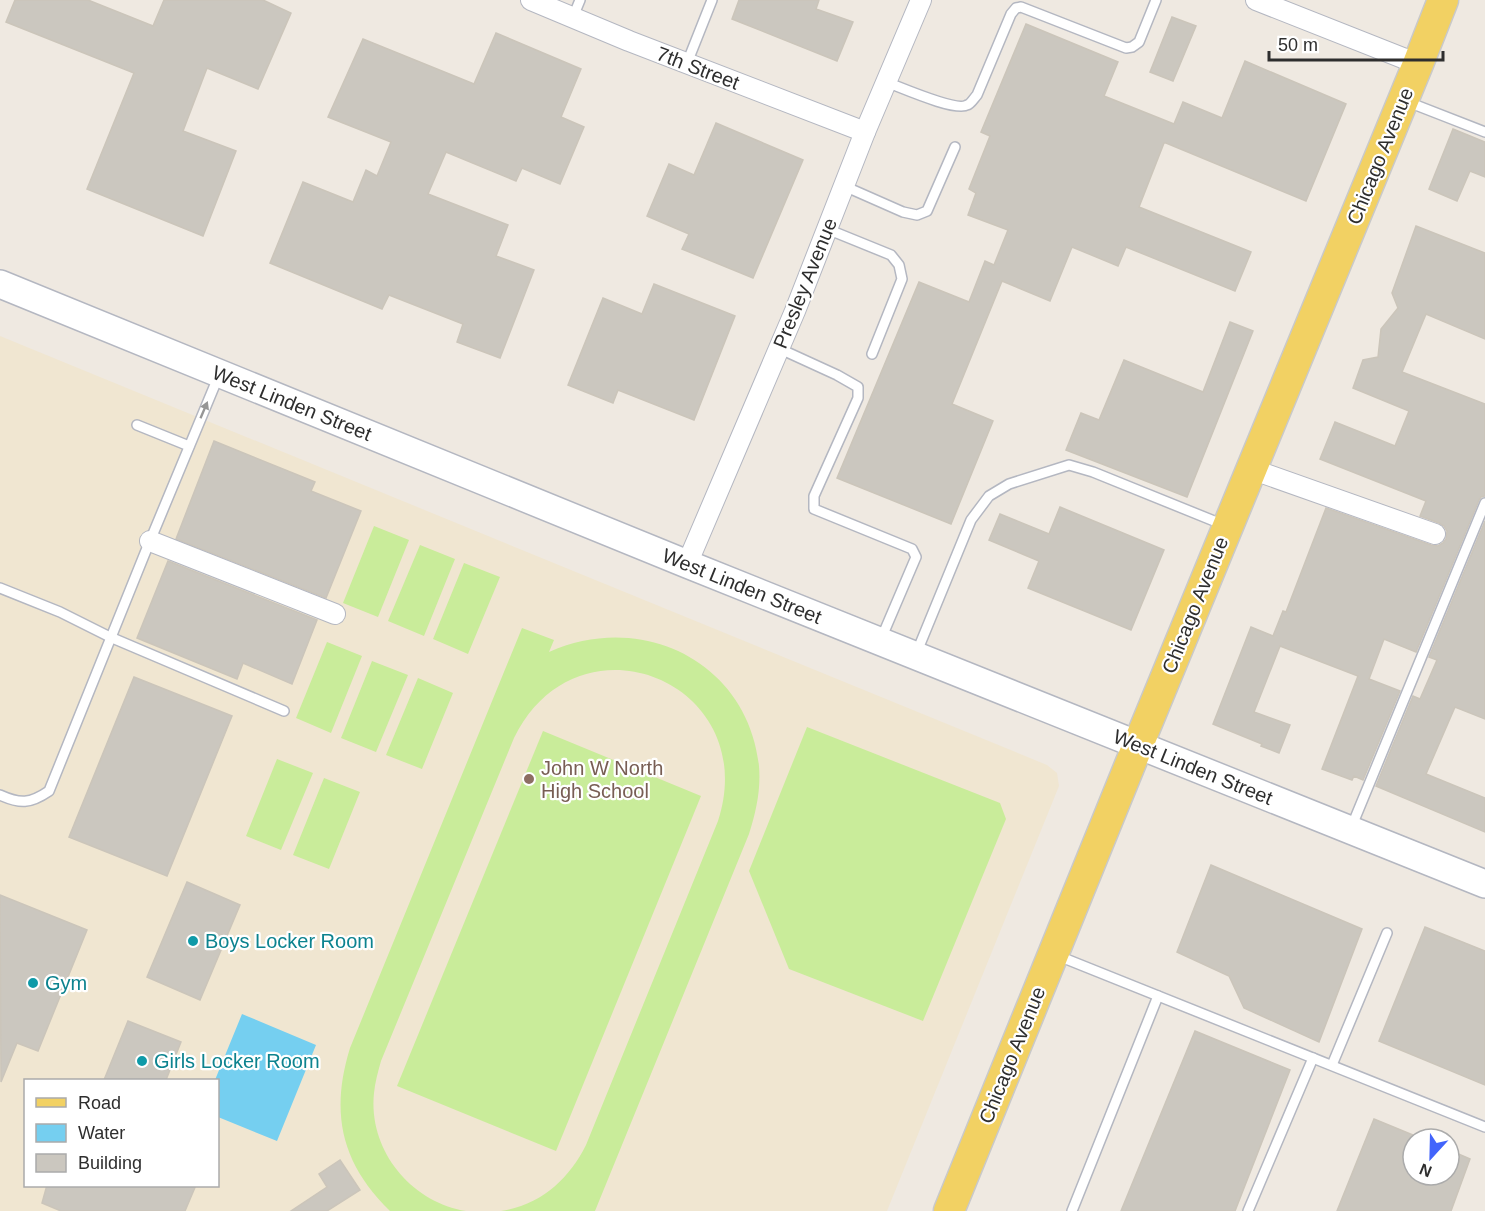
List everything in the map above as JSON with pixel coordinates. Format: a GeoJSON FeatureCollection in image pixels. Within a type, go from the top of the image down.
{"type":"FeatureCollection","features":[{"type":"Feature","properties":{"kind":"main road","name":"Chicago Avenue"},"geometry":{"type":"LineString","coordinates":[[949,1211],[1443,0]]}},
{"type":"Feature","properties":{"kind":"main road","name":"West Linden Street"},"geometry":{"type":"LineString","coordinates":[[0,284],[880,642],[1485,884]]}},
{"type":"Feature","properties":{"kind":"street","name":"7th Street"},"geometry":{"type":"LineString","coordinates":[[531,0],[577,9],[629,41],[865,132]]}},
{"type":"Feature","properties":{"kind":"street","name":"Presley Avenue"},"geometry":{"type":"LineString","coordinates":[[687,564],[795,311],[865,132],[921,0]]}},
{"type":"Feature","properties":{"kind":"street"},"geometry":{"type":"LineString","coordinates":[[1256,0],[1418,64]]}},
{"type":"Feature","properties":{"kind":"street"},"geometry":{"type":"LineString","coordinates":[[1251,469],[1436,534]]}},
{"type":"Feature","properties":{"kind":"street"},"geometry":{"type":"LineString","coordinates":[[150,541],[335,614]]}},
{"type":"Feature","properties":{"kind":"lane"},"geometry":{"type":"LineString","coordinates":[[687,63],[712,0]]}},
{"type":"Feature","properties":{"kind":"lane"},"geometry":{"type":"LineString","coordinates":[[886,82],[920,96],[959,107],[968,105],[977,95],[1011,14],[1016,8],[1021,7],[1126,48],[1139,42],[1156,0]]}},
{"type":"Feature","properties":{"kind":"lane"},"geometry":{"type":"LineString","coordinates":[[1403,100],[1485,132]]}},
{"type":"Feature","properties":{"kind":"lane"},"geometry":{"type":"LineString","coordinates":[[844,186],[903,212],[917,215],[927,211],[955,147]]}},
{"type":"Feature","properties":{"kind":"lane"},"geometry":{"type":"LineString","coordinates":[[827,229],[891,255],[899,264],[902,279],[872,354]]}},
{"type":"Feature","properties":{"kind":"lane"},"geometry":{"type":"LineString","coordinates":[[778,348],[858,387],[858,398],[814,496],[814,509],[912,549],[916,557],[880,642]]}},
{"type":"Feature","properties":{"kind":"lane"},"geometry":{"type":"LineString","coordinates":[[0,795],[13,801],[26,802],[37,799],[49,791],[219,373]]}},
{"type":"Feature","properties":{"kind":"lane"},"geometry":{"type":"LineString","coordinates":[[137,425],[189,446]]}},
{"type":"Feature","properties":{"kind":"lane"},"geometry":{"type":"LineString","coordinates":[[915,656],[971,520],[989,496],[1008,484],[1069,465],[1093,472],[1228,527]]}},
{"type":"Feature","properties":{"kind":"lane"},"geometry":{"type":"LineString","coordinates":[[1350,831],[1485,503]]}},
{"type":"Feature","properties":{"kind":"lane"},"geometry":{"type":"LineString","coordinates":[[0,588],[60,612],[111,637],[284,711]]}},
{"type":"Feature","properties":{"kind":"lane"},"geometry":{"type":"LineString","coordinates":[[1332,1065],[1387,933]]}},
{"type":"Feature","properties":{"kind":"lane"},"geometry":{"type":"LineString","coordinates":[[1053,954],[1485,1127]]}},
{"type":"Feature","properties":{"kind":"lane"},"geometry":{"type":"LineString","coordinates":[[1072,1211],[1158,996]]}},
{"type":"Feature","properties":{"kind":"lane"},"geometry":{"type":"LineString","coordinates":[[1248,1211],[1313,1058]]}},
{"type":"Feature","properties":{"kind":"shaded area","name":"John W North High School"},"geometry":{"type":"Polygon","coordinates":[[[0,336],[1047,765],[1057,773],[1059,786],[887,1211],[0,1211],[0,336]]]}},
{"type":"Feature","properties":{"kind":"green space"},"geometry":{"type":"Polygon","coordinates":[[[374,526],[409,540],[378,617],[343,603],[374,526]]]}},
{"type":"Feature","properties":{"kind":"green space"},"geometry":{"type":"Polygon","coordinates":[[[420,545],[455,559],[424,636],[388,621],[420,545]]]}},
{"type":"Feature","properties":{"kind":"green space"},"geometry":{"type":"Polygon","coordinates":[[[464,563],[500,577],[468,654],[433,639],[464,563]]]}},
{"type":"Feature","properties":{"kind":"green space"},"geometry":{"type":"Polygon","coordinates":[[[522,628],[554,640],[549,652],[584,641],[620,637],[653,642],[685,654],[712,673],[735,698],[751,730],[759,766],[759,792],[756,809],[749,834],[595,1211],[501,1211],[529,1203],[552,1188],[571,1169],[586,1145],[718,821],[725,772],[714,731],[690,699],[657,678],[619,670],[579,676],[543,698],[514,738],[381,1061],[374,1089],[374,1114],[378,1134],[397,1170],[411,1185],[428,1197],[446,1206],[466,1211],[390,1211],[373,1193],[360,1174],[344,1136],[341,1094],[344,1072],[350,1048],[522,628]]]}},
{"type":"Feature","properties":{"kind":"green space"},"geometry":{"type":"Polygon","coordinates":[[[327,642],[362,656],[331,733],[296,718],[327,642]]]}},
{"type":"Feature","properties":{"kind":"green space"},"geometry":{"type":"Polygon","coordinates":[[[372,661],[408,675],[376,752],[341,738],[372,661]]]}},
{"type":"Feature","properties":{"kind":"green space"},"geometry":{"type":"Polygon","coordinates":[[[418,678],[453,693],[422,769],[386,755],[418,678]]]}},
{"type":"Feature","properties":{"kind":"green space"},"geometry":{"type":"Polygon","coordinates":[[[807,727],[1000,803],[1006,819],[923,1021],[789,969],[749,871],[807,727]]]}},
{"type":"Feature","properties":{"kind":"green space"},"geometry":{"type":"Polygon","coordinates":[[[543,731],[701,796],[556,1151],[397,1086],[543,731]]]}},
{"type":"Feature","properties":{"kind":"green space"},"geometry":{"type":"Polygon","coordinates":[[[277,759],[313,773],[281,850],[246,836],[277,759]]]}},
{"type":"Feature","properties":{"kind":"green space"},"geometry":{"type":"Polygon","coordinates":[[[324,778],[360,792],[329,869],[293,855],[324,778]]]}},
{"type":"Feature","properties":{"kind":"water"},"geometry":{"type":"Polygon","coordinates":[[[242,1014],[316,1045],[277,1141],[219,1117],[219,1079],[215,1079],[242,1014]]]}},
{"type":"Feature","properties":{"kind":"building"},"geometry":{"type":"Polygon","coordinates":[[[15,0],[88,0],[153,26],[164,0],[263,0],[291,13],[258,89],[207,68],[183,131],[236,151],[203,236],[87,189],[134,73],[6,22],[15,0]]]}},
{"type":"Feature","properties":{"kind":"building"},"geometry":{"type":"Polygon","coordinates":[[[739,0],[819,0],[816,9],[853,22],[837,61],[732,19],[739,0]]]}},
{"type":"Feature","properties":{"kind":"building"},"geometry":{"type":"Polygon","coordinates":[[[1172,17],[1196,26],[1173,81],[1150,72],[1172,17]]]}},
{"type":"Feature","properties":{"kind":"building"},"geometry":{"type":"Polygon","coordinates":[[[1026,24],[1118,62],[1104,96],[1174,124],[1183,102],[1222,118],[1245,61],[1346,104],[1306,201],[1164,143],[1139,207],[1251,252],[1235,291],[1126,247],[1118,266],[1072,247],[1050,301],[1002,281],[952,404],[993,421],[951,524],[837,478],[919,282],[969,302],[985,261],[994,265],[1008,230],[968,215],[976,193],[969,189],[990,136],[981,132],[1026,24]]]}},
{"type":"Feature","properties":{"kind":"building"},"geometry":{"type":"Polygon","coordinates":[[[496,33],[581,69],[561,117],[584,127],[560,184],[522,168],[516,181],[446,152],[428,194],[508,225],[496,256],[534,270],[500,358],[457,342],[463,324],[389,295],[382,309],[270,263],[303,182],[353,202],[366,170],[377,176],[391,142],[328,117],[363,39],[474,84],[496,33]]]}},
{"type":"Feature","properties":{"kind":"building"},"geometry":{"type":"Polygon","coordinates":[[[716,123],[803,160],[753,278],[682,249],[689,234],[647,216],[669,164],[694,175],[716,123]]]}},
{"type":"Feature","properties":{"kind":"building"},"geometry":{"type":"Polygon","coordinates":[[[1453,129],[1485,142],[1485,177],[1470,171],[1457,201],[1429,189],[1453,129]]]}},
{"type":"Feature","properties":{"kind":"building"},"geometry":{"type":"Polygon","coordinates":[[[1416,226],[1485,253],[1485,339],[1426,314],[1402,372],[1485,404],[1485,496],[1479,500],[1416,652],[1384,639],[1369,679],[1400,691],[1363,780],[1354,776],[1352,780],[1322,769],[1358,676],[1280,646],[1254,712],[1290,725],[1279,753],[1213,724],[1251,627],[1273,636],[1283,611],[1286,612],[1326,508],[1431,545],[1438,546],[1446,539],[1447,531],[1444,526],[1420,516],[1426,501],[1320,459],[1335,422],[1395,446],[1409,411],[1353,388],[1363,360],[1378,357],[1381,329],[1398,308],[1392,293],[1416,226]]]}},
{"type":"Feature","properties":{"kind":"building"},"geometry":{"type":"Polygon","coordinates":[[[654,284],[735,316],[694,420],[618,390],[613,403],[568,385],[603,298],[642,314],[654,284]]]}},
{"type":"Feature","properties":{"kind":"building"},"geometry":{"type":"Polygon","coordinates":[[[1230,322],[1253,331],[1187,497],[1066,450],[1081,413],[1099,420],[1124,360],[1203,392],[1230,322]]]}},
{"type":"Feature","properties":{"kind":"building"},"geometry":{"type":"Polygon","coordinates":[[[214,441],[315,482],[311,491],[361,511],[326,598],[176,539],[214,441]]]}},
{"type":"Feature","properties":{"kind":"building"},"geometry":{"type":"Polygon","coordinates":[[[1060,507],[1164,550],[1131,630],[1028,588],[1039,561],[989,540],[1000,514],[1049,534],[1060,507]]]}},
{"type":"Feature","properties":{"kind":"building"},"geometry":{"type":"Polygon","coordinates":[[[1485,521],[1485,719],[1455,707],[1426,774],[1485,798],[1485,832],[1376,786],[1413,696],[1420,699],[1437,660],[1429,657],[1485,521]]]}},
{"type":"Feature","properties":{"kind":"building"},"geometry":{"type":"Polygon","coordinates":[[[168,561],[317,620],[292,684],[243,663],[237,679],[137,638],[168,561]]]}},
{"type":"Feature","properties":{"kind":"building"},"geometry":{"type":"Polygon","coordinates":[[[134,677],[232,716],[167,876],[69,837],[134,677]]]}},
{"type":"Feature","properties":{"kind":"building"},"geometry":{"type":"Polygon","coordinates":[[[1211,865],[1362,929],[1319,1042],[1244,1008],[1229,976],[1177,952],[1211,865]]]}},
{"type":"Feature","properties":{"kind":"building","name":"Boys Locker Room"},"geometry":{"type":"Polygon","coordinates":[[[187,882],[240,905],[200,1000],[147,977],[187,882]]]}},
{"type":"Feature","properties":{"kind":"building","name":"Gym"},"geometry":{"type":"Polygon","coordinates":[[[0,895],[87,930],[38,1051],[17,1043],[1,1082],[0,895]]]}},
{"type":"Feature","properties":{"kind":"building"},"geometry":{"type":"Polygon","coordinates":[[[1425,927],[1485,951],[1485,1085],[1379,1041],[1425,927]]]}},
{"type":"Feature","properties":{"kind":"building","name":"Girls Locker Room"},"geometry":{"type":"Polygon","coordinates":[[[128,1021],[181,1042],[166,1079],[104,1079],[128,1021]]]}},
{"type":"Feature","properties":{"kind":"building"},"geometry":{"type":"Polygon","coordinates":[[[1195,1031],[1290,1070],[1235,1211],[1121,1211],[1195,1031]]]}},
{"type":"Feature","properties":{"kind":"building"},"geometry":{"type":"Polygon","coordinates":[[[1374,1119],[1401,1130],[1401,1187],[1460,1187],[1451,1211],[1337,1211],[1374,1119]]]}},
{"type":"Feature","properties":{"kind":"building"},"geometry":{"type":"Polygon","coordinates":[[[1461,1155],[1470,1159],[1461,1184],[1461,1155]]]}},
{"type":"Feature","properties":{"kind":"building"},"geometry":{"type":"Polygon","coordinates":[[[340,1160],[360,1190],[327,1211],[291,1211],[327,1187],[319,1174],[340,1160]]]}},
{"type":"Feature","properties":{"kind":"building"},"geometry":{"type":"Polygon","coordinates":[[[46,1187],[195,1187],[185,1211],[61,1211],[42,1203],[46,1187]]]}},
{"type":"Feature","properties":{"kind":"place","name":"John W North High School"},"geometry":{"type":"Point","coordinates":[529,779]}},
{"type":"Feature","properties":{"kind":"place","name":"Boys Locker Room"},"geometry":{"type":"Point","coordinates":[193,941]}},
{"type":"Feature","properties":{"kind":"place","name":"Gym"},"geometry":{"type":"Point","coordinates":[33,983]}},
{"type":"Feature","properties":{"kind":"place","name":"Girls Locker Room"},"geometry":{"type":"Point","coordinates":[142,1061]}}]}
